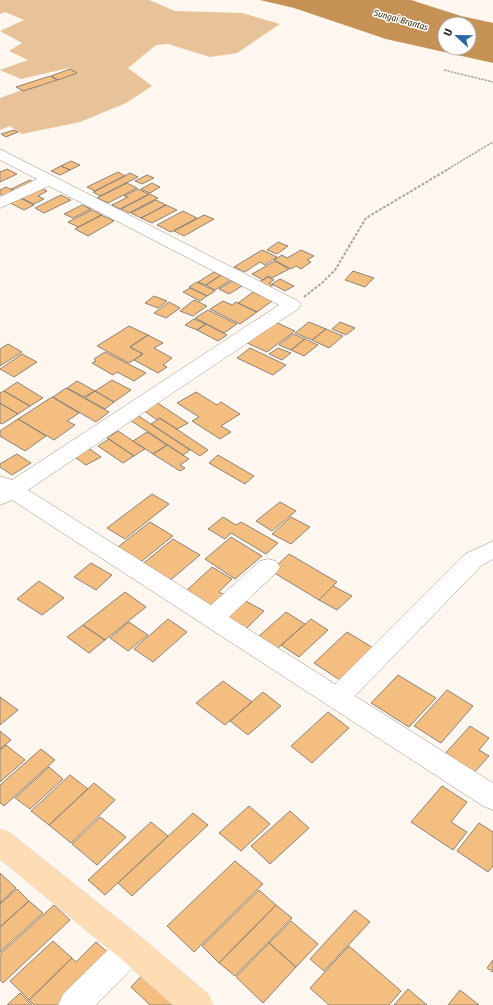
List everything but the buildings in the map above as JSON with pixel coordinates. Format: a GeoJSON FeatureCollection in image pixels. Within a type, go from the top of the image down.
{"type":"FeatureCollection","features":[{"type":"Feature","properties":{"kind":"main road"},"geometry":{"type":"LineString","coordinates":[[0,842],[131,948],[197,1005]]}},
{"type":"Feature","properties":{"kind":"street"},"geometry":{"type":"LineString","coordinates":[[0,154],[292,305]]}},
{"type":"Feature","properties":{"kind":"street"},"geometry":{"type":"LineString","coordinates":[[0,203],[49,180]]}},
{"type":"Feature","properties":{"kind":"street"},"geometry":{"type":"LineString","coordinates":[[292,305],[4,490],[212,618],[493,798]]}},
{"type":"Feature","properties":{"kind":"street"},"geometry":{"type":"LineString","coordinates":[[337,698],[473,560],[493,549]]}},
{"type":"Feature","properties":{"kind":"street"},"geometry":{"type":"LineString","coordinates":[[212,618],[268,567]]}},
{"type":"Feature","properties":{"kind":"street"},"geometry":{"type":"LineString","coordinates":[[74,1005],[131,948]]}},
{"type":"Feature","properties":{"kind":"path"},"geometry":{"type":"LineString","coordinates":[[444,70],[493,82]]}},
{"type":"Feature","properties":{"kind":"path"},"geometry":{"type":"LineString","coordinates":[[292,305],[318,288],[331,276],[366,218],[493,142]]}},
{"type":"Feature","properties":{"kind":"shaded area"},"geometry":{"type":"Polygon","coordinates":[[[0,0],[149,0],[175,11],[242,13],[280,24],[237,53],[210,57],[168,44],[156,45],[128,68],[152,86],[126,103],[80,122],[22,134],[10,126],[0,130],[0,98],[73,72],[69,68],[21,79],[0,70],[28,60],[9,51],[22,43],[0,31],[24,20],[5,12],[0,14],[0,0]]]}},
{"type":"Feature","properties":{"kind":"water","name":"Sungai Brantas"},"geometry":{"type":"Polygon","coordinates":[[[260,0],[411,0],[461,16],[437,16],[437,50],[386,39],[294,8],[260,0]]]}},
{"type":"Feature","properties":{"kind":"water"},"geometry":{"type":"Polygon","coordinates":[[[477,20],[493,23],[493,63],[462,56],[477,56],[477,20]]]}}]}
